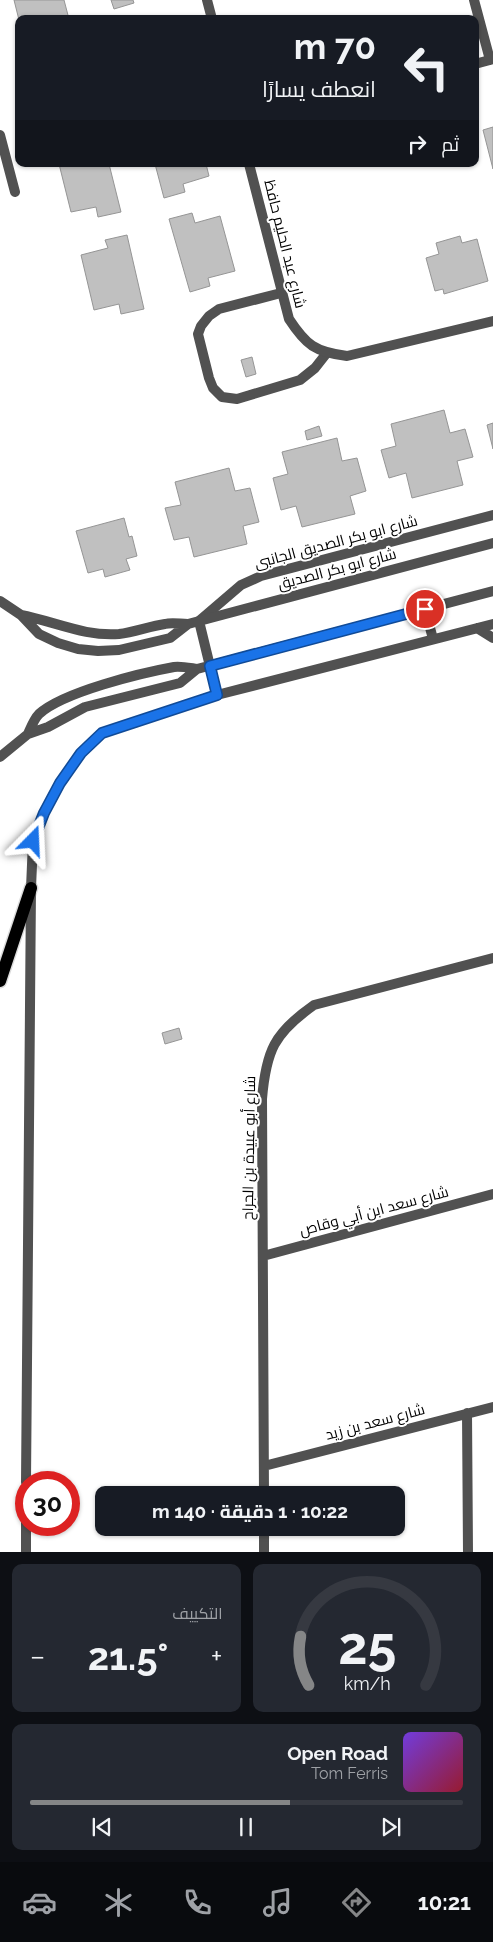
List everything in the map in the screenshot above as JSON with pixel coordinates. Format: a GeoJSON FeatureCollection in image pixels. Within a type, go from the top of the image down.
{"type":"FeatureCollection","features":[{"type":"Feature","properties":{"kind":"main road"},"geometry":{"type":"LineString","coordinates":[[0,981],[31,888]]}},
{"type":"Feature","properties":{"kind":"street"},"geometry":{"type":"LineString","coordinates":[[207,0],[211,15]]}},
{"type":"Feature","properties":{"kind":"street"},"geometry":{"type":"LineString","coordinates":[[474,0],[478,15]]}},
{"type":"Feature","properties":{"kind":"street"},"geometry":{"type":"LineString","coordinates":[[479,17],[491,59],[479,63]]}},
{"type":"Feature","properties":{"kind":"street"},"geometry":{"type":"LineString","coordinates":[[0,135],[15,192]]}},
{"type":"Feature","properties":{"kind":"street","name":"شارع عبد الحليم حافظ"},"geometry":{"type":"LineString","coordinates":[[250,167],[288,318],[303,340],[326,354],[347,356],[493,321]]}},
{"type":"Feature","properties":{"kind":"street"},"geometry":{"type":"LineString","coordinates":[[281,293],[219,309],[209,316],[201,326],[198,334],[208,378],[213,388],[222,397],[237,399],[300,380],[315,368],[326,354]]}},
{"type":"Feature","properties":{"kind":"street","name":"شارع ابو بكر الصديق الجانبى"},"geometry":{"type":"LineString","coordinates":[[199,621],[241,585],[261,576],[493,515]]}},
{"type":"Feature","properties":{"kind":"street","name":"شارع ابو بكر الصديق"},"geometry":{"type":"LineString","coordinates":[[21,615],[101,634],[120,634],[167,623],[188,624],[493,543]]}},
{"type":"Feature","properties":{"kind":"street"},"geometry":{"type":"LineString","coordinates":[[28,734],[33,722],[40,714],[79,692],[176,667],[197,669],[210,666],[493,591]]}},
{"type":"Feature","properties":{"kind":"street","name":"شارع ابو بكر الصديق"},"geometry":{"type":"LineString","coordinates":[[0,601],[21,615],[39,634],[58,643],[98,652],[119,650],[170,638],[188,624]]}},
{"type":"Feature","properties":{"kind":"street"},"geometry":{"type":"LineString","coordinates":[[425,609],[433,639]]}},
{"type":"Feature","properties":{"kind":"street"},"geometry":{"type":"LineString","coordinates":[[199,621],[217,695]]}},
{"type":"Feature","properties":{"kind":"street"},"geometry":{"type":"LineString","coordinates":[[26,1471],[33,841],[44,813],[60,783],[81,753],[102,733],[217,695],[493,624]]}},
{"type":"Feature","properties":{"kind":"street"},"geometry":{"type":"LineString","coordinates":[[477,628],[493,638]]}},
{"type":"Feature","properties":{"kind":"street"},"geometry":{"type":"LineString","coordinates":[[0,757],[28,734],[48,727],[85,707],[180,683],[197,669]]}},
{"type":"Feature","properties":{"kind":"street","name":"شارع أبو عبيدة بن الجراح"},"geometry":{"type":"LineString","coordinates":[[264,1486],[262,1099],[264,1071],[274,1044],[291,1022],[314,1006],[493,958]]}},
{"type":"Feature","properties":{"kind":"street","name":"شارع سعد ابن أبي وقاص"},"geometry":{"type":"LineString","coordinates":[[263,1256],[493,1194]]}},
{"type":"Feature","properties":{"kind":"street","name":"شارع سعد بن زيد"},"geometry":{"type":"LineString","coordinates":[[264,1466],[493,1407]]}},
{"type":"Feature","properties":{"kind":"street"},"geometry":{"type":"LineString","coordinates":[[467,1413],[468,1552]]}},
{"type":"Feature","properties":{"kind":"street"},"geometry":{"type":"LineString","coordinates":[[26,1536],[26,1552]]}},
{"type":"Feature","properties":{"kind":"street"},"geometry":{"type":"LineString","coordinates":[[264,1536],[264,1552]]}},
{"type":"Feature","properties":{"kind":"building"},"geometry":{"type":"Polygon","coordinates":[[[14,0],[64,0],[68,15],[18,15],[14,0]]]}},
{"type":"Feature","properties":{"kind":"building"},"geometry":{"type":"Polygon","coordinates":[[[111,0],[133,0],[134,3],[114,9],[111,0]]]}},
{"type":"Feature","properties":{"kind":"building"},"geometry":{"type":"Polygon","coordinates":[[[493,127],[493,169],[483,130],[493,127]]]}},
{"type":"Feature","properties":{"kind":"building"},"geometry":{"type":"Polygon","coordinates":[[[60,167],[110,167],[121,212],[98,217],[96,207],[71,212],[60,167]]]}},
{"type":"Feature","properties":{"kind":"building"},"geometry":{"type":"Polygon","coordinates":[[[156,167],[207,167],[209,176],[183,184],[185,192],[164,198],[156,167]]]}},
{"type":"Feature","properties":{"kind":"building"},"geometry":{"type":"Polygon","coordinates":[[[192,213],[195,223],[220,216],[235,271],[208,278],[210,286],[190,292],[169,219],[192,213]]]}},
{"type":"Feature","properties":{"kind":"building"},"geometry":{"type":"Polygon","coordinates":[[[127,235],[144,309],[121,314],[119,304],[94,310],[81,255],[108,248],[105,240],[127,235]]]}},
{"type":"Feature","properties":{"kind":"building"},"geometry":{"type":"Polygon","coordinates":[[[460,236],[462,243],[477,239],[488,281],[444,294],[443,289],[435,291],[426,258],[439,254],[436,243],[460,236]]]}},
{"type":"Feature","properties":{"kind":"building"},"geometry":{"type":"Polygon","coordinates":[[[252,357],[256,374],[246,377],[241,360],[252,357]]]}},
{"type":"Feature","properties":{"kind":"building"},"geometry":{"type":"Polygon","coordinates":[[[444,410],[450,433],[465,429],[473,457],[457,461],[463,485],[412,498],[406,473],[389,478],[381,450],[396,446],[391,424],[444,410]]]}},
{"type":"Feature","properties":{"kind":"building"},"geometry":{"type":"Polygon","coordinates":[[[493,423],[493,449],[487,425],[493,423]]]}},
{"type":"Feature","properties":{"kind":"building"},"geometry":{"type":"Polygon","coordinates":[[[319,426],[322,436],[307,440],[305,431],[319,426]]]}},
{"type":"Feature","properties":{"kind":"building"},"geometry":{"type":"Polygon","coordinates":[[[337,438],[342,461],[357,458],[366,491],[350,496],[355,514],[302,527],[296,506],[281,510],[273,478],[288,474],[282,452],[337,438]]]}},
{"type":"Feature","properties":{"kind":"building"},"geometry":{"type":"Polygon","coordinates":[[[229,468],[235,491],[250,488],[259,522],[243,526],[247,544],[194,557],[189,537],[174,540],[165,508],[181,505],[175,482],[229,468]]]}},
{"type":"Feature","properties":{"kind":"building"},"geometry":{"type":"Polygon","coordinates":[[[124,518],[129,537],[132,536],[137,556],[126,559],[130,570],[105,577],[103,569],[88,573],[76,531],[124,518]]]}},
{"type":"Feature","properties":{"kind":"building"},"geometry":{"type":"Polygon","coordinates":[[[179,1028],[182,1039],[165,1044],[162,1033],[179,1028]]]}},
{"type":"Feature","properties":{"kind":"route"},"geometry":{"type":"LineString","coordinates":[[33,841],[44,813],[60,783],[81,753],[102,733],[217,695],[210,666],[425,609]]}}]}
